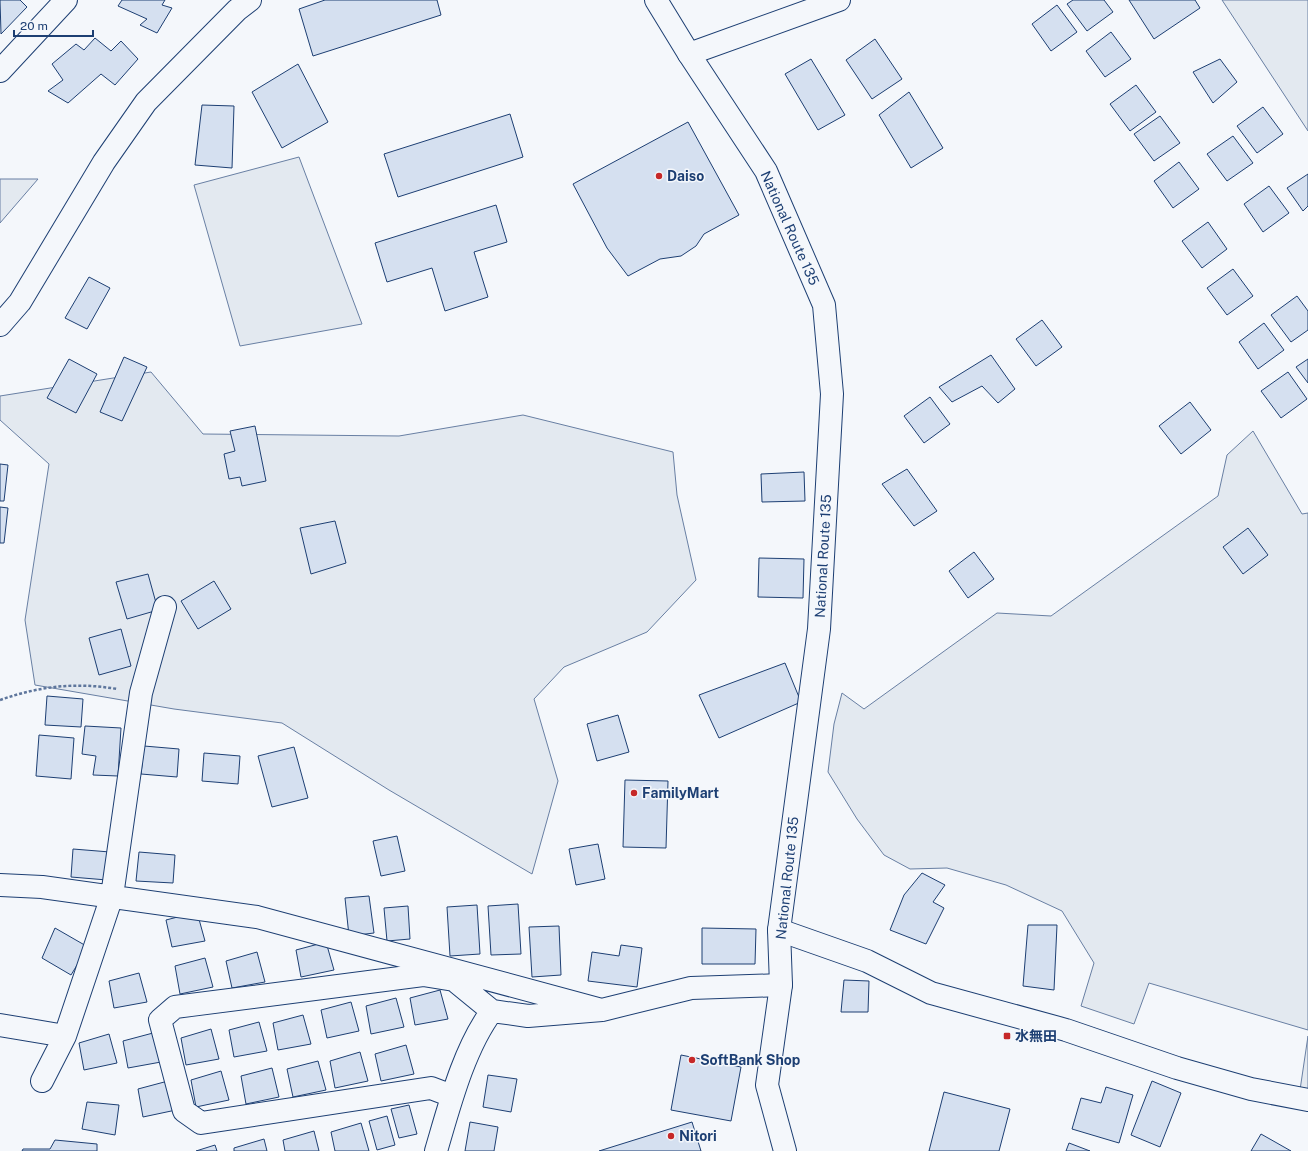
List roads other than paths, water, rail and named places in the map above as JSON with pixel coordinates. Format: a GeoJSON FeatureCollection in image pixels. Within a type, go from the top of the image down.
{"type":"FeatureCollection","features":[{"type":"Feature","properties":{"kind":"main road"},"geometry":{"type":"LineString","coordinates":[[0,71],[66,0]]}},
{"type":"Feature","properties":{"kind":"main road"},"geometry":{"type":"LineString","coordinates":[[0,325],[20,302],[104,162],[146,102],[237,10],[250,0]]}},
{"type":"Feature","properties":{"kind":"main road","name":"National Route 135"},"geometry":{"type":"LineString","coordinates":[[656,0],[689,54],[766,171],[824,305],[832,394],[819,629],[779,930],[781,985],[767,1084],[785,1151]]}},
{"type":"Feature","properties":{"kind":"main road"},"geometry":{"type":"LineString","coordinates":[[689,54],[838,0]]}},
{"type":"Feature","properties":{"kind":"main road"},"geometry":{"type":"LineString","coordinates":[[42,1081],[65,1036],[112,896],[141,693],[165,607]]}},
{"type":"Feature","properties":{"kind":"main road"},"geometry":{"type":"LineString","coordinates":[[0,885],[42,887],[257,917],[602,1010]]}},
{"type":"Feature","properties":{"kind":"main road"},"geometry":{"type":"LineString","coordinates":[[779,930],[867,961],[931,993],[1066,1030],[1184,1070],[1251,1089],[1308,1100]]}},
{"type":"Feature","properties":{"kind":"main road"},"geometry":{"type":"LineString","coordinates":[[452,1096],[431,1088],[201,1123],[184,1111],[160,1020],[175,1006],[423,975],[454,980],[492,1011],[528,1016],[602,1010],[691,988],[781,985]]}},
{"type":"Feature","properties":{"kind":"main road"},"geometry":{"type":"LineString","coordinates":[[436,1151],[452,1096],[481,1025],[492,1011]]}},
{"type":"Feature","properties":{"kind":"main road"},"geometry":{"type":"LineString","coordinates":[[0,1025],[65,1036]]}},
{"type":"Feature","properties":{"kind":"place","name":"Daiso"},"geometry":{"type":"Point","coordinates":[659,176]}},
{"type":"Feature","properties":{"kind":"place","name":"FamilyMart"},"geometry":{"type":"Point","coordinates":[634,793]}},
{"type":"Feature","properties":{"kind":"place","name":"水無田"},"geometry":{"type":"Point","coordinates":[1007,1036]}},
{"type":"Feature","properties":{"kind":"place","name":"SoftBank Shop"},"geometry":{"type":"Point","coordinates":[692,1060]}},
{"type":"Feature","properties":{"kind":"place","name":"Nitori"},"geometry":{"type":"Point","coordinates":[671,1136]}}]}
